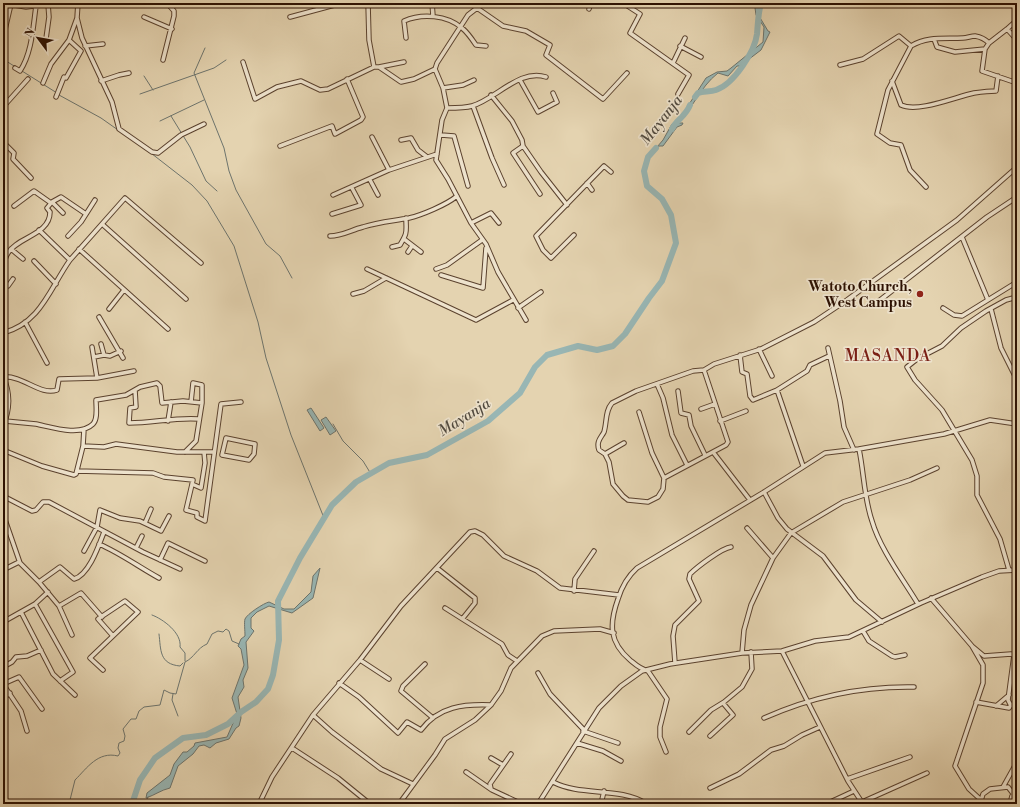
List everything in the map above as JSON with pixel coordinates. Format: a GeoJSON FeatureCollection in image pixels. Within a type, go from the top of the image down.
{"type":"FeatureCollection","features":[{"type":"Feature","properties":{"kind":"street"},"geometry":{"type":"LineString","coordinates":[[3,3],[36,6],[57,3]]}},
{"type":"Feature","properties":{"kind":"street"},"geometry":{"type":"LineString","coordinates":[[43,83],[51,64],[69,40],[76,18],[78,3]]}},
{"type":"Feature","properties":{"kind":"street"},"geometry":{"type":"LineString","coordinates":[[163,60],[172,28],[174,11],[167,3]]}},
{"type":"Feature","properties":{"kind":"street"},"geometry":{"type":"LineString","coordinates":[[290,17],[342,3]]}},
{"type":"Feature","properties":{"kind":"street"},"geometry":{"type":"LineString","coordinates":[[368,3],[369,40],[374,67]]}},
{"type":"Feature","properties":{"kind":"street"},"geometry":{"type":"LineString","coordinates":[[432,3],[433,16]]}},
{"type":"Feature","properties":{"kind":"street"},"geometry":{"type":"LineString","coordinates":[[379,67],[402,82],[414,80],[435,69],[444,50],[468,15],[477,8],[479,3]]}},
{"type":"Feature","properties":{"kind":"street"},"geometry":{"type":"LineString","coordinates":[[589,9],[591,3]]}},
{"type":"Feature","properties":{"kind":"street"},"geometry":{"type":"LineString","coordinates":[[622,3],[640,14],[630,33],[689,76],[678,94]]}},
{"type":"Feature","properties":{"kind":"street"},"geometry":{"type":"LineString","coordinates":[[3,38],[11,4]]}},
{"type":"Feature","properties":{"kind":"street"},"geometry":{"type":"LineString","coordinates":[[45,46],[49,17],[48,4]]}},
{"type":"Feature","properties":{"kind":"street"},"geometry":{"type":"LineString","coordinates":[[15,68],[21,70],[32,35],[36,6]]}},
{"type":"Feature","properties":{"kind":"street"},"geometry":{"type":"LineString","coordinates":[[477,8],[503,26],[526,31],[545,41],[550,45],[546,55],[603,99],[627,73]]}},
{"type":"Feature","properties":{"kind":"street"},"geometry":{"type":"LineString","coordinates":[[406,38],[404,20],[419,16],[433,16],[445,19],[461,27],[476,45],[486,46]]}},
{"type":"Feature","properties":{"kind":"street"},"geometry":{"type":"LineString","coordinates":[[144,17],[172,28]]}},
{"type":"Feature","properties":{"kind":"street"},"geometry":{"type":"LineString","coordinates":[[76,18],[85,46],[112,102],[119,129],[152,152],[158,153],[182,135],[204,124]]}},
{"type":"Feature","properties":{"kind":"street"},"geometry":{"type":"LineString","coordinates":[[1017,20],[1007,30],[989,43],[984,50],[982,71],[1017,82]]}},
{"type":"Feature","properties":{"kind":"street"},"geometry":{"type":"LineString","coordinates":[[1007,30],[1017,40]]}},
{"type":"Feature","properties":{"kind":"street"},"geometry":{"type":"LineString","coordinates":[[840,65],[863,59],[899,36],[911,46]]}},
{"type":"Feature","properties":{"kind":"street"},"geometry":{"type":"LineString","coordinates":[[926,187],[910,170],[901,145],[890,144],[876,134],[888,90],[911,46],[924,40],[934,38],[965,38],[974,36],[985,39],[989,43]]}},
{"type":"Feature","properties":{"kind":"street"},"geometry":{"type":"LineString","coordinates":[[673,63],[684,38]]}},
{"type":"Feature","properties":{"kind":"street"},"geometry":{"type":"LineString","coordinates":[[934,38],[937,47],[956,52],[984,50]]}},
{"type":"Feature","properties":{"kind":"street"},"geometry":{"type":"LineString","coordinates":[[57,95],[64,77],[66,78],[81,51],[69,40]]}},
{"type":"Feature","properties":{"kind":"street"},"geometry":{"type":"LineString","coordinates":[[85,46],[103,44]]}},
{"type":"Feature","properties":{"kind":"street"},"geometry":{"type":"LineString","coordinates":[[680,46],[701,56]]}},
{"type":"Feature","properties":{"kind":"street"},"geometry":{"type":"LineString","coordinates":[[243,62],[255,99],[277,87],[301,81],[320,90],[328,89],[374,67],[404,62]]}},
{"type":"Feature","properties":{"kind":"street"},"geometry":{"type":"LineString","coordinates":[[435,69],[443,88],[447,108],[442,120],[441,135],[436,160],[471,223],[486,244],[513,300],[526,320]]}},
{"type":"Feature","properties":{"kind":"street"},"geometry":{"type":"LineString","coordinates":[[101,81],[119,74],[129,73]]}},
{"type":"Feature","properties":{"kind":"street"},"geometry":{"type":"LineString","coordinates":[[447,108],[473,106],[520,80],[534,75],[546,78]]}},
{"type":"Feature","properties":{"kind":"street"},"geometry":{"type":"LineString","coordinates":[[892,81],[901,105],[917,107],[951,100],[973,93],[996,91],[998,76]]}},
{"type":"Feature","properties":{"kind":"street"},"geometry":{"type":"LineString","coordinates":[[3,107],[28,79]]}},
{"type":"Feature","properties":{"kind":"street"},"geometry":{"type":"LineString","coordinates":[[280,146],[332,126],[335,134],[361,120],[363,117],[362,111],[348,79]]}},
{"type":"Feature","properties":{"kind":"street"},"geometry":{"type":"LineString","coordinates":[[443,88],[463,85],[474,80]]}},
{"type":"Feature","properties":{"kind":"street"},"geometry":{"type":"LineString","coordinates":[[520,80],[538,112],[557,102],[553,93]]}},
{"type":"Feature","properties":{"kind":"street"},"geometry":{"type":"LineString","coordinates":[[491,95],[517,129],[523,146],[567,205]]}},
{"type":"Feature","properties":{"kind":"street"},"geometry":{"type":"LineString","coordinates":[[473,106],[492,158],[504,185]]}},
{"type":"Feature","properties":{"kind":"street"},"geometry":{"type":"LineString","coordinates":[[441,135],[454,136],[468,186]]}},
{"type":"Feature","properties":{"kind":"street"},"geometry":{"type":"LineString","coordinates":[[372,137],[389,170]]}},
{"type":"Feature","properties":{"kind":"street"},"geometry":{"type":"LineString","coordinates":[[401,140],[411,138],[418,150],[427,157]]}},
{"type":"Feature","properties":{"kind":"street"},"geometry":{"type":"LineString","coordinates":[[3,142],[14,153],[13,159],[31,178]]}},
{"type":"Feature","properties":{"kind":"street"},"geometry":{"type":"LineString","coordinates":[[523,146],[513,153],[540,194]]}},
{"type":"Feature","properties":{"kind":"street"},"geometry":{"type":"LineString","coordinates":[[333,195],[370,180],[389,170],[437,154]]}},
{"type":"Feature","properties":{"kind":"street"},"geometry":{"type":"LineString","coordinates":[[574,235],[551,258],[543,250],[536,236],[604,166],[611,172]]}},
{"type":"Feature","properties":{"kind":"street"},"geometry":{"type":"LineString","coordinates":[[639,412],[652,453],[664,478],[663,490],[654,500],[648,502],[628,500],[613,484],[609,462],[605,454],[600,452],[598,447],[599,438],[604,432],[610,404],[636,391],[693,371],[704,370],[714,364],[759,349],[796,332],[842,304],[957,220],[1017,166]]}},
{"type":"Feature","properties":{"kind":"street"},"geometry":{"type":"LineString","coordinates":[[370,180],[378,195]]}},
{"type":"Feature","properties":{"kind":"street"},"geometry":{"type":"LineString","coordinates":[[587,183],[592,190]]}},
{"type":"Feature","properties":{"kind":"street"},"geometry":{"type":"LineString","coordinates":[[332,214],[361,205],[352,188]]}},
{"type":"Feature","properties":{"kind":"street"},"geometry":{"type":"LineString","coordinates":[[14,206],[34,190],[63,213]]}},
{"type":"Feature","properties":{"kind":"street"},"geometry":{"type":"LineString","coordinates":[[330,236],[338,236],[362,227],[393,219],[406,218],[437,207],[457,196]]}},
{"type":"Feature","properties":{"kind":"street"},"geometry":{"type":"LineString","coordinates":[[3,268],[8,253],[11,249],[40,230],[50,215],[47,208],[61,197],[86,214]]}},
{"type":"Feature","properties":{"kind":"street"},"geometry":{"type":"LineString","coordinates":[[875,304],[987,217],[1017,197]]}},
{"type":"Feature","properties":{"kind":"street"},"geometry":{"type":"LineString","coordinates":[[3,333],[25,322],[40,309],[70,260],[125,198],[201,263]]}},
{"type":"Feature","properties":{"kind":"street"},"geometry":{"type":"LineString","coordinates":[[68,236],[86,214],[95,200]]}},
{"type":"Feature","properties":{"kind":"street"},"geometry":{"type":"LineString","coordinates":[[471,223],[491,213],[499,223]]}},
{"type":"Feature","properties":{"kind":"street"},"geometry":{"type":"LineString","coordinates":[[392,246],[400,245],[404,239],[407,228],[406,218]]}},
{"type":"Feature","properties":{"kind":"street"},"geometry":{"type":"LineString","coordinates":[[102,224],[186,299]]}},
{"type":"Feature","properties":{"kind":"street"},"geometry":{"type":"LineString","coordinates":[[40,230],[70,260]]}},
{"type":"Feature","properties":{"kind":"street"},"geometry":{"type":"LineString","coordinates":[[962,237],[988,300]]}},
{"type":"Feature","properties":{"kind":"street"},"geometry":{"type":"LineString","coordinates":[[404,239],[412,246],[414,245],[421,252]]}},
{"type":"Feature","properties":{"kind":"street"},"geometry":{"type":"LineString","coordinates":[[436,269],[452,262],[482,240]]}},
{"type":"Feature","properties":{"kind":"street"},"geometry":{"type":"LineString","coordinates":[[442,275],[483,288],[487,254],[486,244]]}},
{"type":"Feature","properties":{"kind":"street"},"geometry":{"type":"LineString","coordinates":[[408,252],[412,246]]}},
{"type":"Feature","properties":{"kind":"street"},"geometry":{"type":"LineString","coordinates":[[11,249],[23,259]]}},
{"type":"Feature","properties":{"kind":"street"},"geometry":{"type":"LineString","coordinates":[[79,249],[168,329]]}},
{"type":"Feature","properties":{"kind":"street"},"geometry":{"type":"LineString","coordinates":[[34,261],[56,284]]}},
{"type":"Feature","properties":{"kind":"street"},"geometry":{"type":"LineString","coordinates":[[367,269],[476,320],[513,300]]}},
{"type":"Feature","properties":{"kind":"street"},"geometry":{"type":"LineString","coordinates":[[353,294],[364,291],[386,278]]}},
{"type":"Feature","properties":{"kind":"street"},"geometry":{"type":"LineString","coordinates":[[3,283],[8,286],[13,279]]}},
{"type":"Feature","properties":{"kind":"street"},"geometry":{"type":"LineString","coordinates":[[943,308],[954,315],[962,316],[1017,282]]}},
{"type":"Feature","properties":{"kind":"street"},"geometry":{"type":"LineString","coordinates":[[110,308],[124,290]]}},
{"type":"Feature","properties":{"kind":"street"},"geometry":{"type":"LineString","coordinates":[[518,308],[541,292]]}},
{"type":"Feature","properties":{"kind":"street"},"geometry":{"type":"LineString","coordinates":[[1009,570],[1000,539],[977,495],[977,476],[972,460],[956,431],[942,410],[915,380],[908,367],[917,359],[942,346],[961,328],[1006,300],[1017,297]]}},
{"type":"Feature","properties":{"kind":"street"},"geometry":{"type":"LineString","coordinates":[[991,309],[999,343],[1017,380]]}},
{"type":"Feature","properties":{"kind":"street"},"geometry":{"type":"LineString","coordinates":[[99,317],[123,358]]}},
{"type":"Feature","properties":{"kind":"street"},"geometry":{"type":"LineString","coordinates":[[25,322],[47,363]]}},
{"type":"Feature","properties":{"kind":"street"},"geometry":{"type":"LineString","coordinates":[[101,344],[104,355]]}},
{"type":"Feature","properties":{"kind":"street"},"geometry":{"type":"LineString","coordinates":[[92,347],[97,378]]}},
{"type":"Feature","properties":{"kind":"street"},"geometry":{"type":"LineString","coordinates":[[828,348],[840,401],[844,427],[854,450]]}},
{"type":"Feature","properties":{"kind":"street"},"geometry":{"type":"LineString","coordinates":[[759,349],[772,376]]}},
{"type":"Feature","properties":{"kind":"street"},"geometry":{"type":"LineString","coordinates":[[94,357],[104,355],[110,356],[120,351]]}},
{"type":"Feature","properties":{"kind":"street"},"geometry":{"type":"LineString","coordinates":[[740,356],[742,372],[748,376],[751,398],[753,400],[777,390],[807,372],[810,365],[829,356]]}},
{"type":"Feature","properties":{"kind":"street"},"geometry":{"type":"LineString","coordinates":[[664,478],[728,442],[714,404],[714,398],[704,370]]}},
{"type":"Feature","properties":{"kind":"street"},"geometry":{"type":"LineString","coordinates":[[3,427],[8,410],[9,394],[3,377],[18,378],[38,388],[52,391],[57,390],[59,379],[97,378],[134,371]]}},
{"type":"Feature","properties":{"kind":"street"},"geometry":{"type":"LineString","coordinates":[[5,421],[36,424],[56,430],[84,429],[92,425],[95,421],[96,400],[126,394],[157,383],[160,386],[162,403],[202,403]]}},
{"type":"Feature","properties":{"kind":"street"},"geometry":{"type":"LineString","coordinates":[[185,452],[196,441],[202,403],[202,385],[193,383],[191,402]]}},
{"type":"Feature","properties":{"kind":"street"},"geometry":{"type":"LineString","coordinates":[[657,384],[663,398],[672,436],[687,465]]}},
{"type":"Feature","properties":{"kind":"street"},"geometry":{"type":"LineString","coordinates":[[135,390],[136,407],[130,408],[129,423],[168,421],[184,418],[199,419]]}},
{"type":"Feature","properties":{"kind":"street"},"geometry":{"type":"LineString","coordinates":[[777,390],[803,466]]}},
{"type":"Feature","properties":{"kind":"street"},"geometry":{"type":"LineString","coordinates":[[678,391],[681,413],[689,415],[691,426],[705,455]]}},
{"type":"Feature","properties":{"kind":"street"},"geometry":{"type":"LineString","coordinates":[[168,421],[171,402]]}},
{"type":"Feature","properties":{"kind":"street"},"geometry":{"type":"LineString","coordinates":[[77,471],[154,473],[164,477],[192,480],[186,510],[197,513],[197,517],[205,521],[215,457],[213,452],[221,404],[241,402]]}},
{"type":"Feature","properties":{"kind":"street"},"geometry":{"type":"LineString","coordinates":[[701,409],[714,404]]}},
{"type":"Feature","properties":{"kind":"street"},"geometry":{"type":"LineString","coordinates":[[720,421],[746,412]]}},
{"type":"Feature","properties":{"kind":"street"},"geometry":{"type":"LineString","coordinates":[[666,752],[660,737],[660,727],[667,699],[648,671],[642,671],[621,652],[612,629],[612,615],[619,595],[626,579],[638,567],[764,492],[825,453],[854,450],[956,431],[990,420],[1017,424]]}},
{"type":"Feature","properties":{"kind":"street"},"geometry":{"type":"LineString","coordinates":[[3,450],[71,476],[76,474],[77,471],[83,446],[84,429]]}},
{"type":"Feature","properties":{"kind":"street"},"geometry":{"type":"LineString","coordinates":[[226,438],[255,444],[254,454],[249,460],[243,459],[222,455],[226,438]]}},
{"type":"Feature","properties":{"kind":"street"},"geometry":{"type":"LineString","coordinates":[[605,454],[624,443]]}},
{"type":"Feature","properties":{"kind":"street"},"geometry":{"type":"LineString","coordinates":[[83,446],[104,447],[116,444],[185,452],[213,452]]}},
{"type":"Feature","properties":{"kind":"street"},"geometry":{"type":"LineString","coordinates":[[859,449],[865,494],[878,538],[918,604]]}},
{"type":"Feature","properties":{"kind":"street"},"geometry":{"type":"LineString","coordinates":[[192,484],[201,488],[204,452]]}},
{"type":"Feature","properties":{"kind":"street"},"geometry":{"type":"LineString","coordinates":[[712,452],[750,500]]}},
{"type":"Feature","properties":{"kind":"street"},"geometry":{"type":"LineString","coordinates":[[742,653],[747,616],[773,558],[791,533],[843,502],[910,480],[937,468]]}},
{"type":"Feature","properties":{"kind":"street"},"geometry":{"type":"LineString","coordinates":[[764,492],[778,518],[791,533],[823,556],[856,600],[882,622]]}},
{"type":"Feature","properties":{"kind":"street"},"geometry":{"type":"LineString","coordinates":[[3,496],[32,511],[36,510],[43,502],[49,502],[104,532],[180,569]]}},
{"type":"Feature","properties":{"kind":"street"},"geometry":{"type":"LineString","coordinates":[[145,523],[151,508]]}},
{"type":"Feature","properties":{"kind":"street"},"geometry":{"type":"LineString","coordinates":[[84,551],[97,527],[100,510],[120,518],[140,520],[161,531],[169,516]]}},
{"type":"Feature","properties":{"kind":"street"},"geometry":{"type":"LineString","coordinates":[[3,514],[19,562],[23,568],[39,582],[59,606],[72,635]]}},
{"type":"Feature","properties":{"kind":"street"},"geometry":{"type":"LineString","coordinates":[[747,528],[773,558]]}},
{"type":"Feature","properties":{"kind":"street"},"geometry":{"type":"LineString","coordinates":[[259,804],[272,778],[314,715],[339,683],[360,660],[401,606],[467,535],[473,531],[485,537],[504,556],[538,571],[556,586],[574,591],[619,595]]}},
{"type":"Feature","properties":{"kind":"street"},"geometry":{"type":"LineString","coordinates":[[39,582],[60,567],[74,579],[81,576],[104,532]]}},
{"type":"Feature","properties":{"kind":"street"},"geometry":{"type":"LineString","coordinates":[[136,548],[142,536]]}},
{"type":"Feature","properties":{"kind":"street"},"geometry":{"type":"LineString","coordinates":[[160,560],[168,543],[205,561]]}},
{"type":"Feature","properties":{"kind":"street"},"geometry":{"type":"LineString","coordinates":[[99,544],[115,551],[125,559],[159,578]]}},
{"type":"Feature","properties":{"kind":"street"},"geometry":{"type":"LineString","coordinates":[[676,663],[673,636],[674,626],[699,601],[689,579],[690,574],[727,548],[731,547]]}},
{"type":"Feature","properties":{"kind":"street"},"geometry":{"type":"LineString","coordinates":[[574,591],[575,579],[594,551]]}},
{"type":"Feature","properties":{"kind":"street"},"geometry":{"type":"LineString","coordinates":[[3,570],[19,562]]}},
{"type":"Feature","properties":{"kind":"street"},"geometry":{"type":"LineString","coordinates":[[436,568],[475,598],[475,603],[463,618]]}},
{"type":"Feature","properties":{"kind":"street"},"geometry":{"type":"LineString","coordinates":[[538,804],[553,782],[583,731],[602,705],[621,686],[642,671],[676,663],[742,653],[782,650],[815,640],[849,637],[863,632],[931,598],[991,574],[1009,570],[1017,570]]}},
{"type":"Feature","properties":{"kind":"street"},"geometry":{"type":"LineString","coordinates":[[4,620],[35,604],[48,592]]}},
{"type":"Feature","properties":{"kind":"street"},"geometry":{"type":"LineString","coordinates":[[59,606],[81,593],[102,616]]}},
{"type":"Feature","properties":{"kind":"street"},"geometry":{"type":"LineString","coordinates":[[931,598],[972,646],[984,656],[1014,655],[1009,695],[1009,703],[1011,705]]}},
{"type":"Feature","properties":{"kind":"street"},"geometry":{"type":"LineString","coordinates":[[103,670],[90,658],[113,636],[138,612],[125,601],[98,619],[113,636]]}},
{"type":"Feature","properties":{"kind":"street"},"geometry":{"type":"LineString","coordinates":[[35,604],[73,672],[60,681]]}},
{"type":"Feature","properties":{"kind":"street"},"geometry":{"type":"LineString","coordinates":[[445,608],[502,644],[508,655],[517,661]]}},
{"type":"Feature","properties":{"kind":"street"},"geometry":{"type":"LineString","coordinates":[[21,612],[53,674],[75,695]]}},
{"type":"Feature","properties":{"kind":"street"},"geometry":{"type":"LineString","coordinates":[[399,804],[445,739],[475,720],[491,705],[501,691],[508,672],[532,645],[550,632],[600,629],[614,632]]}},
{"type":"Feature","properties":{"kind":"street"},"geometry":{"type":"LineString","coordinates":[[863,632],[869,641],[892,656],[895,657],[905,655]]}},
{"type":"Feature","properties":{"kind":"street"},"geometry":{"type":"LineString","coordinates":[[972,646],[984,670],[983,683],[955,766],[969,789],[980,799]]}},
{"type":"Feature","properties":{"kind":"street"},"geometry":{"type":"LineString","coordinates":[[3,666],[12,662],[16,657],[27,656],[41,650]]}},
{"type":"Feature","properties":{"kind":"street"},"geometry":{"type":"LineString","coordinates":[[782,650],[806,701],[847,779],[863,803],[927,773]]}},
{"type":"Feature","properties":{"kind":"street"},"geometry":{"type":"LineString","coordinates":[[689,732],[711,710],[723,703],[742,687],[748,679],[752,669],[751,652]]}},
{"type":"Feature","properties":{"kind":"street"},"geometry":{"type":"LineString","coordinates":[[360,660],[389,679]]}},
{"type":"Feature","properties":{"kind":"street"},"geometry":{"type":"LineString","coordinates":[[425,664],[401,691],[433,718]]}},
{"type":"Feature","properties":{"kind":"street"},"geometry":{"type":"LineString","coordinates":[[538,673],[550,694],[583,731],[618,743]]}},
{"type":"Feature","properties":{"kind":"street"},"geometry":{"type":"LineString","coordinates":[[27,731],[21,711],[3,684],[20,677],[42,709]]}},
{"type":"Feature","properties":{"kind":"street"},"geometry":{"type":"LineString","coordinates":[[339,683],[359,697],[398,733],[407,722],[421,730],[433,718],[448,709],[472,704],[491,705]]}},
{"type":"Feature","properties":{"kind":"street"},"geometry":{"type":"LineString","coordinates":[[764,718],[806,701],[858,691],[896,686],[914,686]]}},
{"type":"Feature","properties":{"kind":"street"},"geometry":{"type":"LineString","coordinates":[[3,698],[10,693]]}},
{"type":"Feature","properties":{"kind":"street"},"geometry":{"type":"LineString","coordinates":[[996,706],[1009,695]]}},
{"type":"Feature","properties":{"kind":"street"},"geometry":{"type":"LineString","coordinates":[[976,702],[1009,708],[1011,705],[1017,706]]}},
{"type":"Feature","properties":{"kind":"street"},"geometry":{"type":"LineString","coordinates":[[710,736],[734,714],[723,703]]}},
{"type":"Feature","properties":{"kind":"street"},"geometry":{"type":"LineString","coordinates":[[314,715],[332,732],[381,769],[413,784]]}},
{"type":"Feature","properties":{"kind":"street"},"geometry":{"type":"LineString","coordinates":[[710,788],[739,774],[772,750],[784,746],[802,735],[820,727]]}},
{"type":"Feature","properties":{"kind":"street"},"geometry":{"type":"LineString","coordinates":[[577,743],[603,751],[621,761]]}},
{"type":"Feature","properties":{"kind":"street"},"geometry":{"type":"LineString","coordinates":[[292,748],[338,778],[370,804]]}},
{"type":"Feature","properties":{"kind":"street"},"geometry":{"type":"LineString","coordinates":[[492,790],[490,784],[511,754]]}},
{"type":"Feature","properties":{"kind":"street"},"geometry":{"type":"LineString","coordinates":[[847,779],[910,757]]}},
{"type":"Feature","properties":{"kind":"street"},"geometry":{"type":"LineString","coordinates":[[491,758],[503,765]]}},
{"type":"Feature","properties":{"kind":"street"},"geometry":{"type":"LineString","coordinates":[[1003,787],[1017,762]]}},
{"type":"Feature","properties":{"kind":"street"},"geometry":{"type":"LineString","coordinates":[[466,772],[492,790],[522,804]]}},
{"type":"Feature","properties":{"kind":"street"},"geometry":{"type":"LineString","coordinates":[[553,782],[569,789],[604,791],[630,797],[647,804]]}},
{"type":"Feature","properties":{"kind":"street"},"geometry":{"type":"LineString","coordinates":[[980,804],[980,799],[986,791],[1003,787],[1008,787],[1016,796],[1012,796],[1010,804]]}},
{"type":"Feature","properties":{"kind":"street"},"geometry":{"type":"LineString","coordinates":[[601,804],[604,791]]}},
{"type":"Feature","properties":{"kind":"street"},"geometry":{"type":"LineString","coordinates":[[826,804],[854,791]]}},
{"type":"Feature","properties":{"kind":"water"},"geometry":{"type":"Polygon","coordinates":[[[759,3],[763,3],[758,9],[759,16],[770,32],[761,50],[740,66],[737,66],[728,76],[718,73],[711,79],[688,111],[677,123],[683,123],[682,125],[677,127],[663,146],[659,146],[655,152],[651,154],[663,140],[672,124],[684,112],[706,78],[717,72],[727,71],[763,42],[764,27],[756,15],[755,8],[759,3]]]}},
{"type":"Feature","properties":{"kind":"water"},"geometry":{"type":"Polygon","coordinates":[[[311,408],[324,428],[320,431],[307,410],[311,408]]]}},
{"type":"Feature","properties":{"kind":"water"},"geometry":{"type":"Polygon","coordinates":[[[326,417],[336,431],[330,435],[321,420],[326,417]]]}},
{"type":"Feature","properties":{"kind":"water"},"geometry":{"type":"Polygon","coordinates":[[[320,568],[313,598],[292,613],[269,606],[257,612],[251,618],[251,628],[254,631],[246,642],[248,668],[243,680],[244,687],[238,697],[241,718],[239,726],[229,739],[216,743],[210,748],[204,745],[199,746],[193,754],[178,766],[170,788],[146,798],[147,793],[170,775],[174,764],[183,752],[187,752],[194,746],[195,743],[227,737],[237,714],[232,698],[244,665],[241,649],[238,646],[241,639],[245,636],[246,617],[263,604],[269,602],[284,609],[294,609],[311,592],[313,576],[320,568]]]}},
{"type":"Feature","properties":{"kind":"waterway","name":"Mayanja"},"geometry":{"type":"LineString","coordinates":[[695,97],[698,93],[714,91],[723,87],[730,81],[748,58],[757,34],[761,3]]}},
{"type":"Feature","properties":{"kind":"waterway"},"geometry":{"type":"LineString","coordinates":[[205,48],[194,73],[224,148],[229,171],[236,190],[266,244],[280,256],[292,278]]}},
{"type":"Feature","properties":{"kind":"waterway"},"geometry":{"type":"LineString","coordinates":[[3,59],[14,66]]}},
{"type":"Feature","properties":{"kind":"waterway"},"geometry":{"type":"LineString","coordinates":[[140,94],[214,68],[226,60]]}},
{"type":"Feature","properties":{"kind":"waterway"},"geometry":{"type":"LineString","coordinates":[[22,71],[57,93]]}},
{"type":"Feature","properties":{"kind":"waterway"},"geometry":{"type":"LineString","coordinates":[[144,76],[153,90]]}},
{"type":"Feature","properties":{"kind":"waterway"},"geometry":{"type":"LineString","coordinates":[[59,95],[101,118],[118,130]]}},
{"type":"Feature","properties":{"kind":"waterway"},"geometry":{"type":"LineString","coordinates":[[160,121],[204,100]]}},
{"type":"Feature","properties":{"kind":"waterway","name":"Mayanja"},"geometry":{"type":"LineString","coordinates":[[672,129],[690,105]]}},
{"type":"Feature","properties":{"kind":"waterway"},"geometry":{"type":"LineString","coordinates":[[171,116],[190,147],[206,181],[217,191]]}},
{"type":"Feature","properties":{"kind":"waterway","name":"Mayanja"},"geometry":{"type":"LineString","coordinates":[[132,804],[140,780],[155,758],[183,738],[206,735],[228,724],[241,712],[256,702],[268,689],[273,675],[279,640],[278,601],[300,558],[332,505],[356,482],[389,463],[427,455],[488,421],[520,393],[535,367],[547,355],[578,346],[597,350],[613,346],[625,334],[662,281],[676,243],[671,215],[662,199],[647,186],[644,171],[648,157],[656,148]]}},
{"type":"Feature","properties":{"kind":"waterway"},"geometry":{"type":"LineString","coordinates":[[147,150],[192,185],[207,201],[234,246],[258,322],[266,358],[291,435],[324,518]]}},
{"type":"Feature","properties":{"kind":"waterway"},"geometry":{"type":"LineString","coordinates":[[333,424],[343,441],[363,461],[371,474]]}},
{"type":"Feature","properties":{"kind":"waterway"},"geometry":{"type":"LineString","coordinates":[[152,615],[166,623],[175,632],[180,642],[180,647],[185,653],[185,661]]}},
{"type":"Feature","properties":{"kind":"waterway"},"geometry":{"type":"LineString","coordinates":[[69,804],[75,780],[89,766],[99,758],[111,755],[118,756],[120,753],[118,748],[119,743],[124,741],[125,736],[123,729],[131,719],[136,719],[139,711],[144,707],[160,705],[164,690],[176,694],[185,662],[207,644],[212,634],[218,631],[223,632],[226,629],[229,631],[232,641],[239,644]]}},
{"type":"Feature","properties":{"kind":"waterway"},"geometry":{"type":"LineString","coordinates":[[159,634],[161,651],[165,659],[173,665],[180,666],[183,663]]}},
{"type":"Feature","properties":{"kind":"waterway"},"geometry":{"type":"LineString","coordinates":[[173,694],[172,700],[178,716]]}},
{"type":"Feature","properties":{"kind":"waterway"},"geometry":{"type":"LineString","coordinates":[[148,797],[146,801],[148,804]]}},
{"type":"Feature","properties":{"kind":"place","name":"Watoto Church, West Campus"},"geometry":{"type":"Point","coordinates":[920,294]}},
{"type":"Feature","properties":{"kind":"district","name":"MASANDA"},"geometry":{"type":"Point","coordinates":[888,355]}}]}
